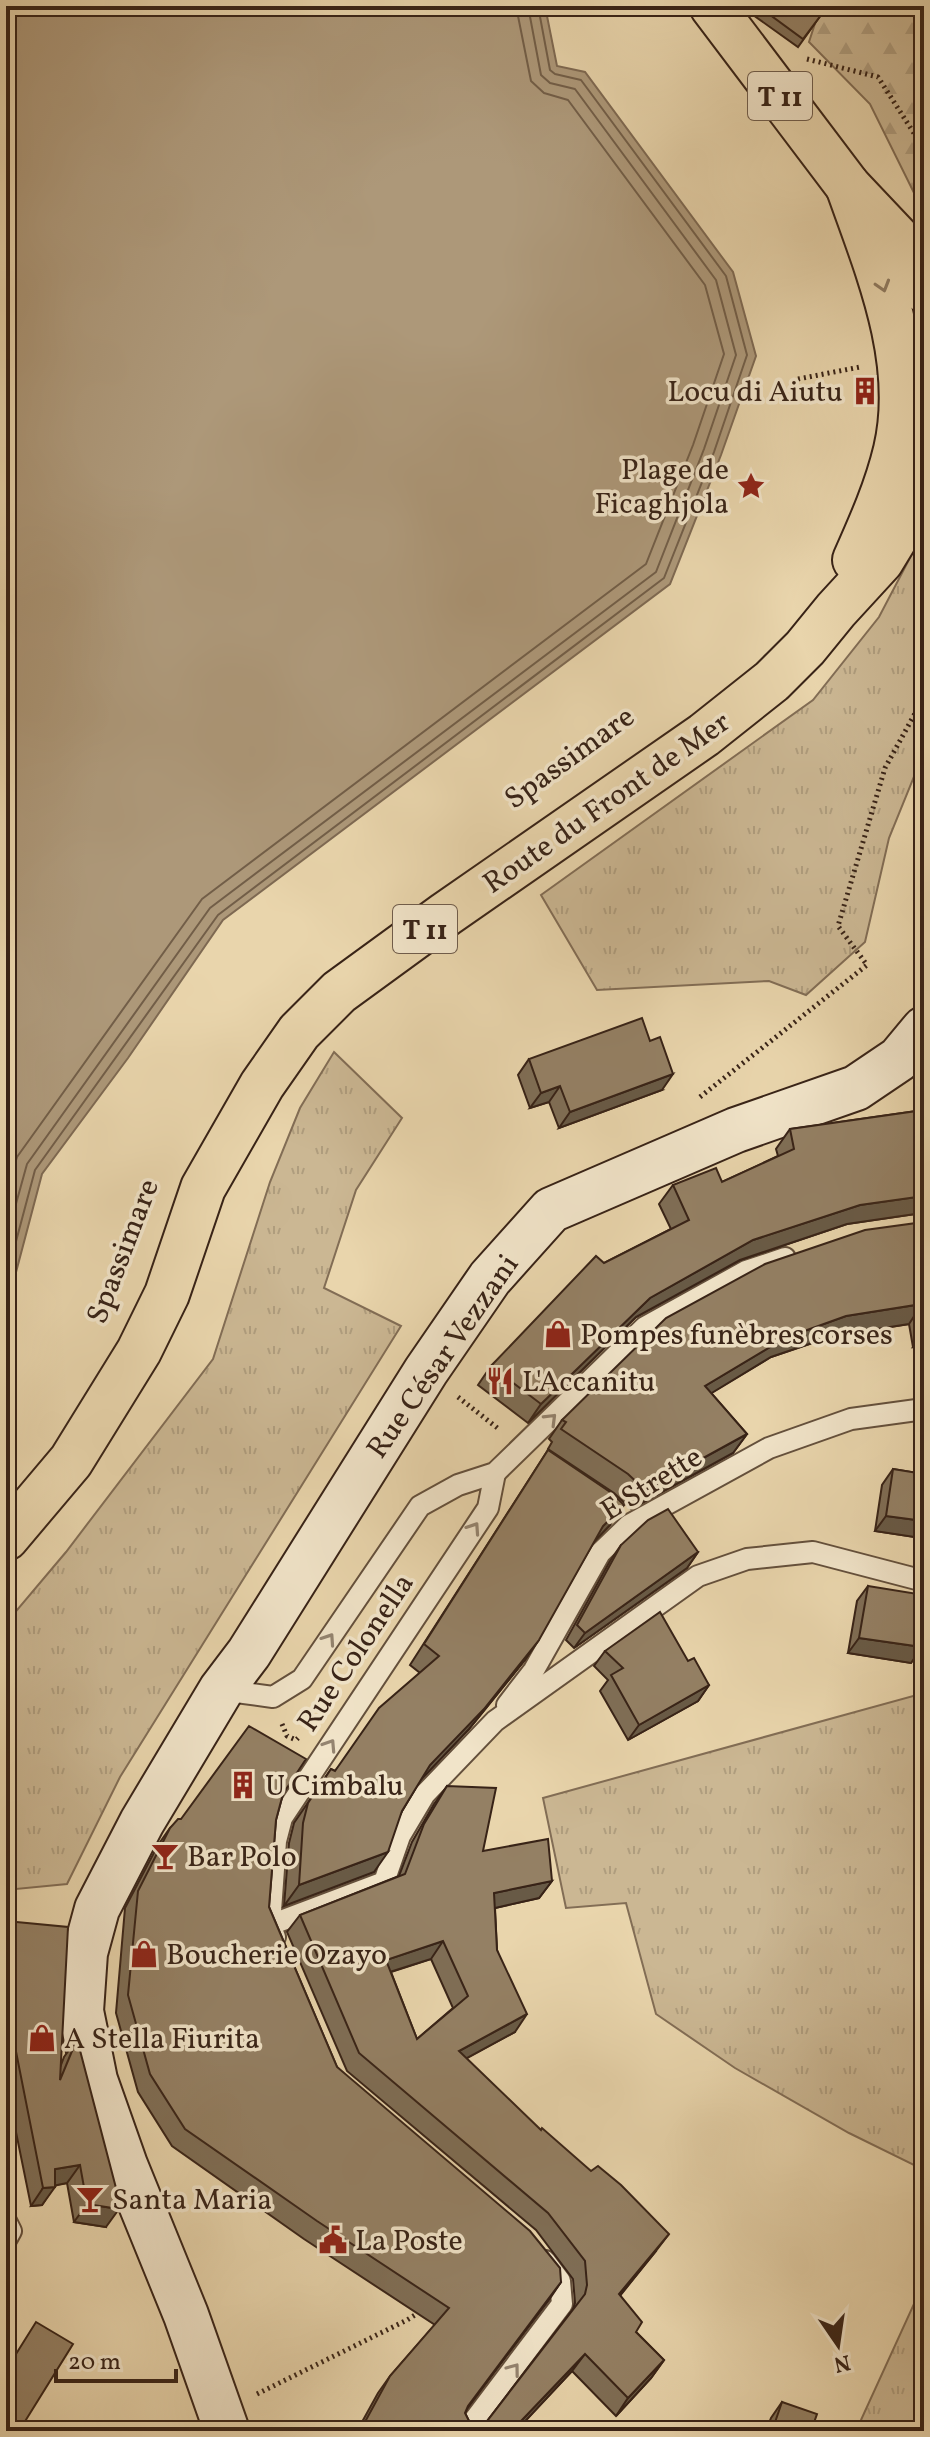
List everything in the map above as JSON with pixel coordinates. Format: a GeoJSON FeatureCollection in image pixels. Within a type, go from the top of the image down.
{"type":"FeatureCollection","features":[{"type":"Feature","properties":{"kind":"main road","name":"Route du Front de Mer"},"geometry":{"type":"LineString","coordinates":[[712,6],[848,186],[900,241],[924,290]]}},
{"type":"Feature","properties":{"kind":"main road","name":"Route du Front de Mer"},"geometry":{"type":"LineString","coordinates":[[836,610],[893,462],[902,396],[887,298],[848,186]]}},
{"type":"Feature","properties":{"kind":"main road","name":"Route du Front de Mer"},"geometry":{"type":"LineString","coordinates":[[6,1538],[71,1461],[139,1351],[167,1294],[203,1188],[262,1085],[299,1032],[339,992],[704,735],[772,681],[881,561],[912,510],[924,480]]}},
{"type":"Feature","properties":{"kind":"main road","name":"Rue César Vezzani"},"geometry":{"type":"LineString","coordinates":[[224,2421],[95,2080],[81,2011],[85,1953],[97,1909],[142,1822],[221,1690],[249,1653],[426,1371],[490,1278],[551,1210],[736,1130],[856,1088],[899,1059],[924,1029]]}},
{"type":"Feature","properties":{"kind":"lane"},"geometry":{"type":"LineString","coordinates":[[221,1690],[273,1697],[302,1679],[420,1506],[458,1485],[495,1473],[528,1451],[645,1327],[746,1271],[805,1252]]}},
{"type":"Feature","properties":{"kind":"lane","name":"E Strette"},"geometry":{"type":"LineString","coordinates":[[495,1721],[534,1670],[600,1553],[624,1520],[769,1448],[851,1419],[924,1409]]}},
{"type":"Feature","properties":{"kind":"lane","name":"Rue Colonella"},"geometry":{"type":"LineString","coordinates":[[282,1953],[270,1925],[276,1841],[282,1818],[488,1508],[495,1473]]}},
{"type":"Feature","properties":{"kind":"lane"},"geometry":{"type":"LineString","coordinates":[[270,1925],[384,1882],[400,1836],[425,1794],[495,1721],[698,1576],[747,1559],[813,1552],[924,1581]]}},
{"type":"Feature","properties":{"kind":"lane"},"geometry":{"type":"LineString","coordinates":[[6,2221],[11,2231],[6,2240]]}},
{"type":"Feature","properties":{"kind":"lane"},"geometry":{"type":"LineString","coordinates":[[466,2431],[562,2304],[560,2281],[536,2250]]}},
{"type":"Feature","properties":{"kind":"path"},"geometry":{"type":"LineString","coordinates":[[801,58],[878,77],[924,149]]}},
{"type":"Feature","properties":{"kind":"path"},"geometry":{"type":"LineString","coordinates":[[798,379],[864,366]]}},
{"type":"Feature","properties":{"kind":"path"},"geometry":{"type":"LineString","coordinates":[[736,1130],[725,1105],[707,1111],[700,1096],[718,1085],[867,965],[838,926],[885,768],[924,697]]}},
{"type":"Feature","properties":{"kind":"path"},"geometry":{"type":"LineString","coordinates":[[426,1371],[528,1451]]}},
{"type":"Feature","properties":{"kind":"path"},"geometry":{"type":"LineString","coordinates":[[224,2421],[432,2304]]}},
{"type":"Feature","properties":{"kind":"green space"},"geometry":{"type":"Polygon","coordinates":[[[813,6],[924,6],[924,213],[870,104],[809,42],[819,11],[813,6]]]}},
{"type":"Feature","properties":{"kind":"green space"},"geometry":{"type":"Polygon","coordinates":[[[924,531],[924,752],[889,838],[865,942],[806,995],[769,981],[597,990],[541,895],[813,700],[879,617],[924,531]]]}},
{"type":"Feature","properties":{"kind":"green space"},"geometry":{"type":"Polygon","coordinates":[[[334,1052],[402,1118],[356,1190],[324,1288],[401,1326],[120,1777],[67,1884],[6,1890],[6,1623],[66,1552],[213,1359],[270,1182],[300,1108],[334,1052]]]}},
{"type":"Feature","properties":{"kind":"green space"},"geometry":{"type":"Polygon","coordinates":[[[924,1693],[924,2170],[849,2133],[735,2068],[656,2014],[626,1903],[566,1908],[543,1798],[924,1693]]]}},
{"type":"Feature","properties":{"kind":"green space"},"geometry":{"type":"Polygon","coordinates":[[[924,2282],[924,2431],[853,2431],[861,2420],[924,2282]]]}},
{"type":"Feature","properties":{"kind":"water"},"geometry":{"type":"Polygon","coordinates":[[[6,6],[545,6],[557,66],[585,72],[733,272],[756,356],[670,584],[223,920],[128,1058],[42,1174],[6,1310],[6,6]]]}},
{"type":"Feature","properties":{"kind":"building"},"geometry":{"type":"Polygon","coordinates":[[[758,6],[809,6],[821,15],[803,39],[758,6]]]}},
{"type":"Feature","properties":{"kind":"building"},"geometry":{"type":"Polygon","coordinates":[[[642,1018],[650,1041],[660,1037],[673,1074],[570,1112],[560,1086],[541,1093],[529,1059],[642,1018]]]}},
{"type":"Feature","properties":{"kind":"building"},"geometry":{"type":"Polygon","coordinates":[[[924,1110],[924,1196],[860,1205],[753,1240],[650,1298],[541,1404],[491,1366],[596,1256],[604,1263],[689,1220],[673,1185],[716,1168],[722,1182],[794,1149],[790,1129],[924,1110]]]}},
{"type":"Feature","properties":{"kind":"building"},"geometry":{"type":"Polygon","coordinates":[[[924,1222],[924,1314],[922,1304],[846,1316],[785,1338],[705,1386],[747,1434],[645,1490],[628,1474],[561,1429],[566,1422],[562,1420],[666,1318],[765,1264],[865,1230],[924,1222]]]}},
{"type":"Feature","properties":{"kind":"building"},"geometry":{"type":"Polygon","coordinates":[[[548,1450],[613,1494],[624,1505],[603,1526],[539,1640],[484,1709],[430,1765],[402,1811],[388,1852],[299,1885],[303,1823],[308,1803],[331,1769],[335,1771],[379,1708],[439,1656],[424,1644],[548,1450]]]}},
{"type":"Feature","properties":{"kind":"building"},"geometry":{"type":"Polygon","coordinates":[[[893,1469],[924,1474],[924,1521],[886,1516],[893,1469]]]}},
{"type":"Feature","properties":{"kind":"building"},"geometry":{"type":"Polygon","coordinates":[[[668,1509],[698,1552],[585,1633],[577,1625],[621,1545],[648,1520],[668,1509]]]}},
{"type":"Feature","properties":{"kind":"building"},"geometry":{"type":"Polygon","coordinates":[[[868,1586],[924,1595],[922,1647],[859,1638],[868,1586]]]}},
{"type":"Feature","properties":{"kind":"building"},"geometry":{"type":"Polygon","coordinates":[[[660,1612],[688,1661],[694,1658],[709,1685],[639,1725],[611,1675],[623,1668],[605,1651],[660,1612]]]}},
{"type":"Feature","properties":{"kind":"building"},"geometry":{"type":"Polygon","coordinates":[[[249,1726],[306,1759],[283,1794],[276,1820],[269,1907],[337,2067],[530,2231],[560,2268],[561,2282],[468,2406],[465,2413],[470,2423],[478,2426],[484,2425],[585,2294],[585,2261],[548,2213],[359,2053],[300,1915],[405,1874],[424,1824],[447,1786],[496,1788],[483,1851],[548,1839],[552,1881],[494,1893],[497,1950],[527,2014],[459,2051],[541,2130],[591,2171],[598,2166],[669,2234],[619,2294],[642,2322],[636,2332],[664,2360],[628,2398],[585,2354],[520,2422],[535,2431],[360,2431],[390,2376],[449,2308],[185,2129],[150,2074],[128,1995],[138,1891],[170,1828],[181,1819],[249,1726]],[[443,1941],[386,1960],[417,2039],[468,1996],[443,1941]]]}},
{"type":"Feature","properties":{"kind":"building"},"geometry":{"type":"Polygon","coordinates":[[[6,1921],[68,1927],[60,2080],[77,2039],[119,2209],[87,2204],[80,2165],[55,2169],[55,2187],[43,2188],[6,2001],[6,1921]]]}},
{"type":"Feature","properties":{"kind":"building"},"geometry":{"type":"Polygon","coordinates":[[[36,2322],[73,2344],[19,2431],[6,2431],[6,2370],[36,2322]]]}},
{"type":"Feature","properties":{"kind":"building"},"geometry":{"type":"Polygon","coordinates":[[[782,2402],[817,2414],[811,2431],[772,2431],[782,2402]]]}},
{"type":"Feature","properties":{"kind":"place","name":"Locu di Aiutu"},"geometry":{"type":"Point","coordinates":[865,391]}},
{"type":"Feature","properties":{"kind":"place","name":"Plage de Ficaghjola"},"geometry":{"type":"Point","coordinates":[751,486]}},
{"type":"Feature","properties":{"kind":"place","name":"Pompes funèbres corses"},"geometry":{"type":"Point","coordinates":[558,1334]}},
{"type":"Feature","properties":{"kind":"place","name":"L'Accanitu"},"geometry":{"type":"Point","coordinates":[500,1381]}},
{"type":"Feature","properties":{"kind":"place","name":"U Cimbalu"},"geometry":{"type":"Point","coordinates":[243,1785]}},
{"type":"Feature","properties":{"kind":"place","name":"Bar Polo"},"geometry":{"type":"Point","coordinates":[165,1856]}},
{"type":"Feature","properties":{"kind":"place","name":"Boucherie Ozayo"},"geometry":{"type":"Point","coordinates":[144,1954]}},
{"type":"Feature","properties":{"kind":"place","name":"A Stella Fiurita"},"geometry":{"type":"Point","coordinates":[42,2038]}},
{"type":"Feature","properties":{"kind":"place","name":"Santa Maria"},"geometry":{"type":"Point","coordinates":[90,2199]}},
{"type":"Feature","properties":{"kind":"place","name":"La Poste"},"geometry":{"type":"Point","coordinates":[333,2240]}}]}
